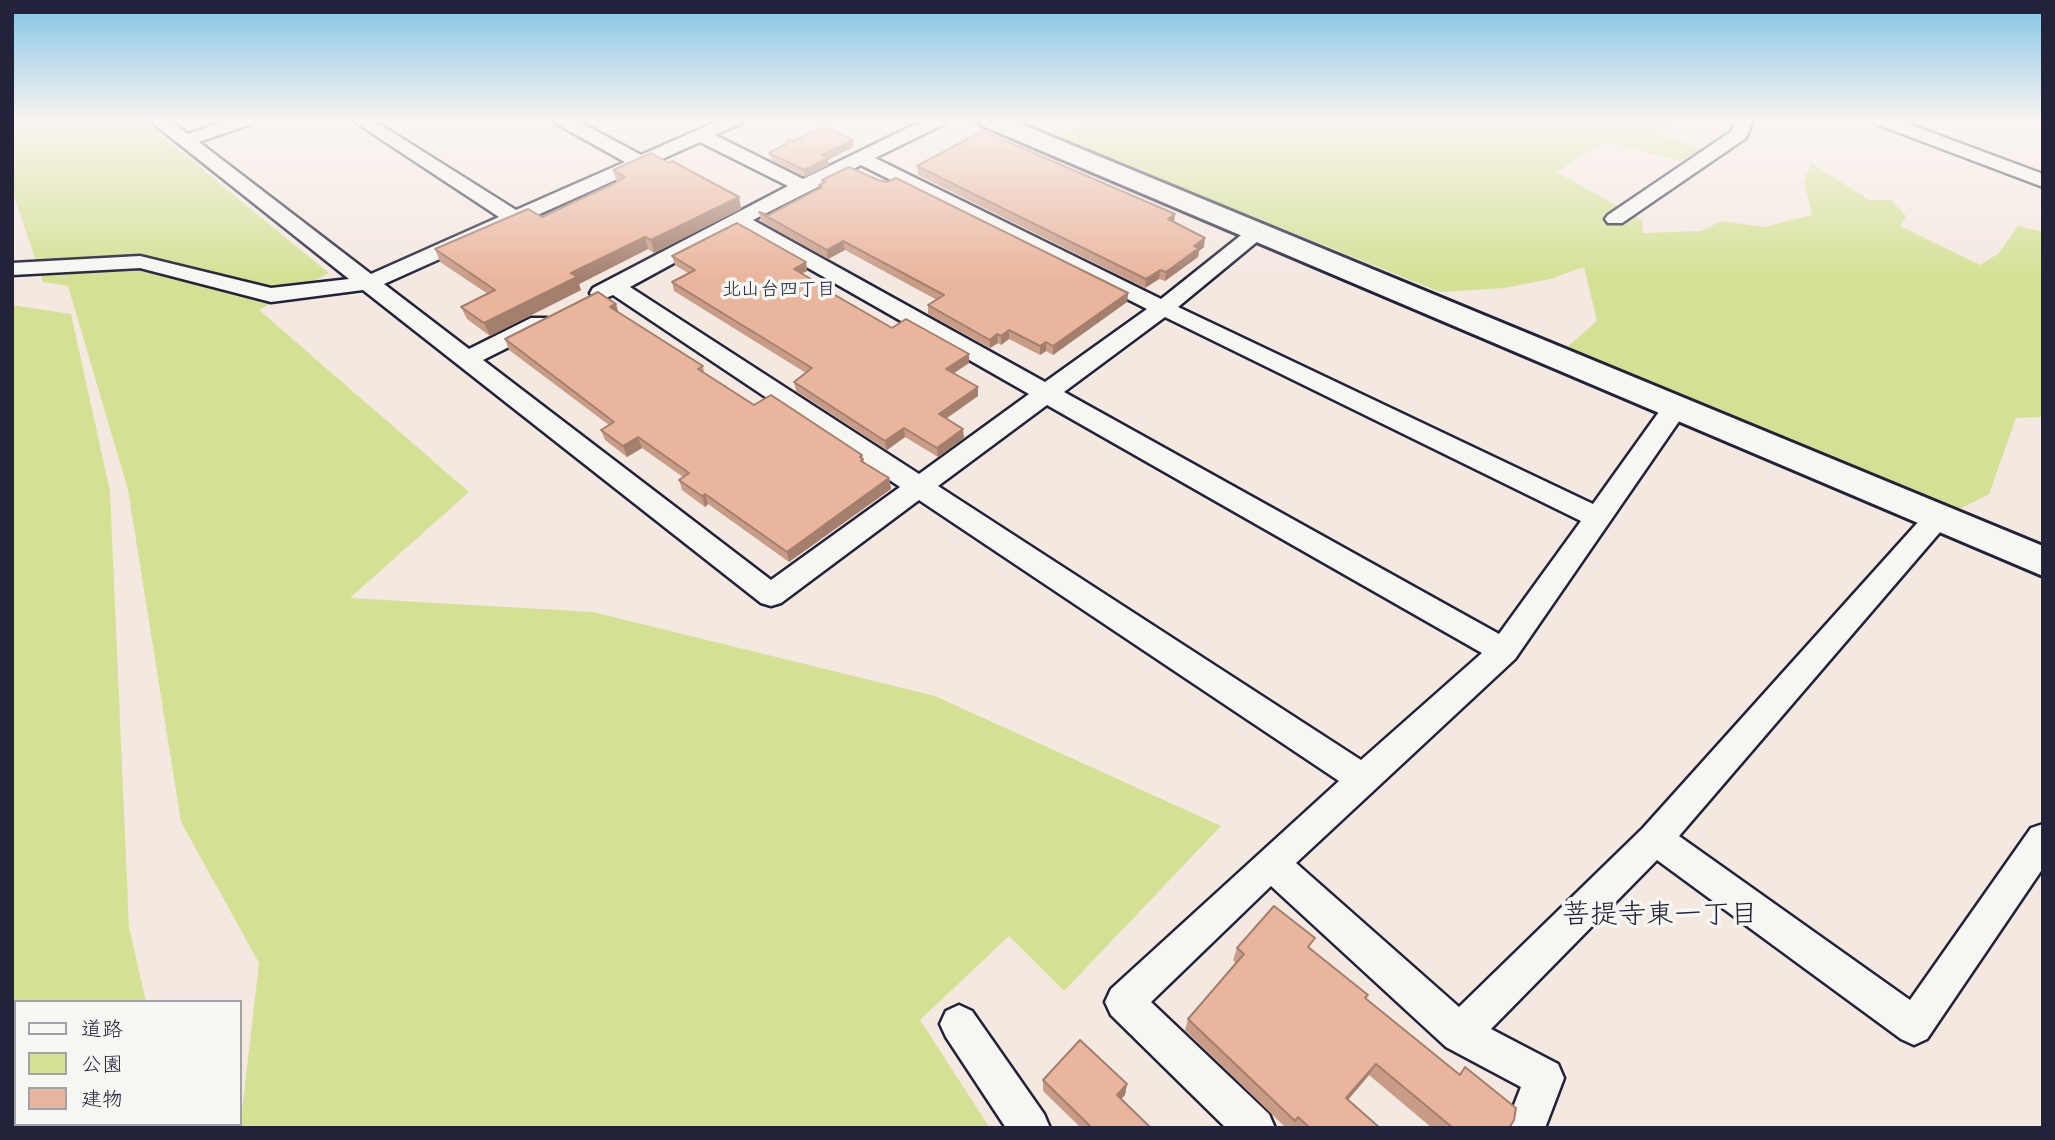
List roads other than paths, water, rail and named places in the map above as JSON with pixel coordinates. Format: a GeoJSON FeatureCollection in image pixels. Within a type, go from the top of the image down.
{"type":"FeatureCollection","features":[{"type":"Feature","properties":{"kind":"street"},"geometry":{"type":"LineString","coordinates":[[227,173],[771,595],[921,488],[1163,307],[1256,232]]}},
{"type":"Feature","properties":{"kind":"street"},"geometry":{"type":"LineString","coordinates":[[444,173],[516,219]]}},
{"type":"Feature","properties":{"kind":"street"},"geometry":{"type":"LineString","coordinates":[[12,269],[140,262],[271,295],[369,283],[616,173]]}},
{"type":"Feature","properties":{"kind":"street"},"geometry":{"type":"LineString","coordinates":[[777,173],[803,186]]}},
{"type":"Feature","properties":{"kind":"street"},"geometry":{"type":"LineString","coordinates":[[577,304],[830,173]]}},
{"type":"Feature","properties":{"kind":"street"},"geometry":{"type":"LineString","coordinates":[[892,173],[1599,518]]}},
{"type":"Feature","properties":{"kind":"street"},"geometry":{"type":"LineString","coordinates":[[1116,173],[2043,562]]}},
{"type":"Feature","properties":{"kind":"street"},"geometry":{"type":"LineString","coordinates":[[1615,219],[1682,173]]}},
{"type":"Feature","properties":{"kind":"street"},"geometry":{"type":"LineString","coordinates":[[2022,173],[2043,181]]}},
{"type":"Feature","properties":{"kind":"street"},"geometry":{"type":"LineString","coordinates":[[738,220],[1504,650]]}},
{"type":"Feature","properties":{"kind":"street"},"geometry":{"type":"LineString","coordinates":[[614,286],[1363,779]]}},
{"type":"Feature","properties":{"kind":"street"},"geometry":{"type":"LineString","coordinates":[[465,360],[552,317]]}},
{"type":"Feature","properties":{"kind":"street"},"geometry":{"type":"LineString","coordinates":[[1255,1128],[1124,1002],[1504,650],[1675,408]]}},
{"type":"Feature","properties":{"kind":"street"},"geometry":{"type":"LineString","coordinates":[[1460,1033],[1655,839],[1938,517]]}},
{"type":"Feature","properties":{"kind":"street"},"geometry":{"type":"LineString","coordinates":[[1655,839],[1914,1026],[2043,839]]}},
{"type":"Feature","properties":{"kind":"street"},"geometry":{"type":"LineString","coordinates":[[1271,863],[1460,1033],[1544,1078],[1525,1128]]}},
{"type":"Feature","properties":{"kind":"street"},"geometry":{"type":"LineString","coordinates":[[959,1024],[1030,1128]]}},
{"type":"Feature","properties":{"kind":"district","name":"北山台四丁目"},"geometry":{"type":"Point","coordinates":[779,290]}},
{"type":"Feature","properties":{"kind":"district","name":"菩提寺東一丁目"},"geometry":{"type":"Point","coordinates":[1660,916]}}]}
